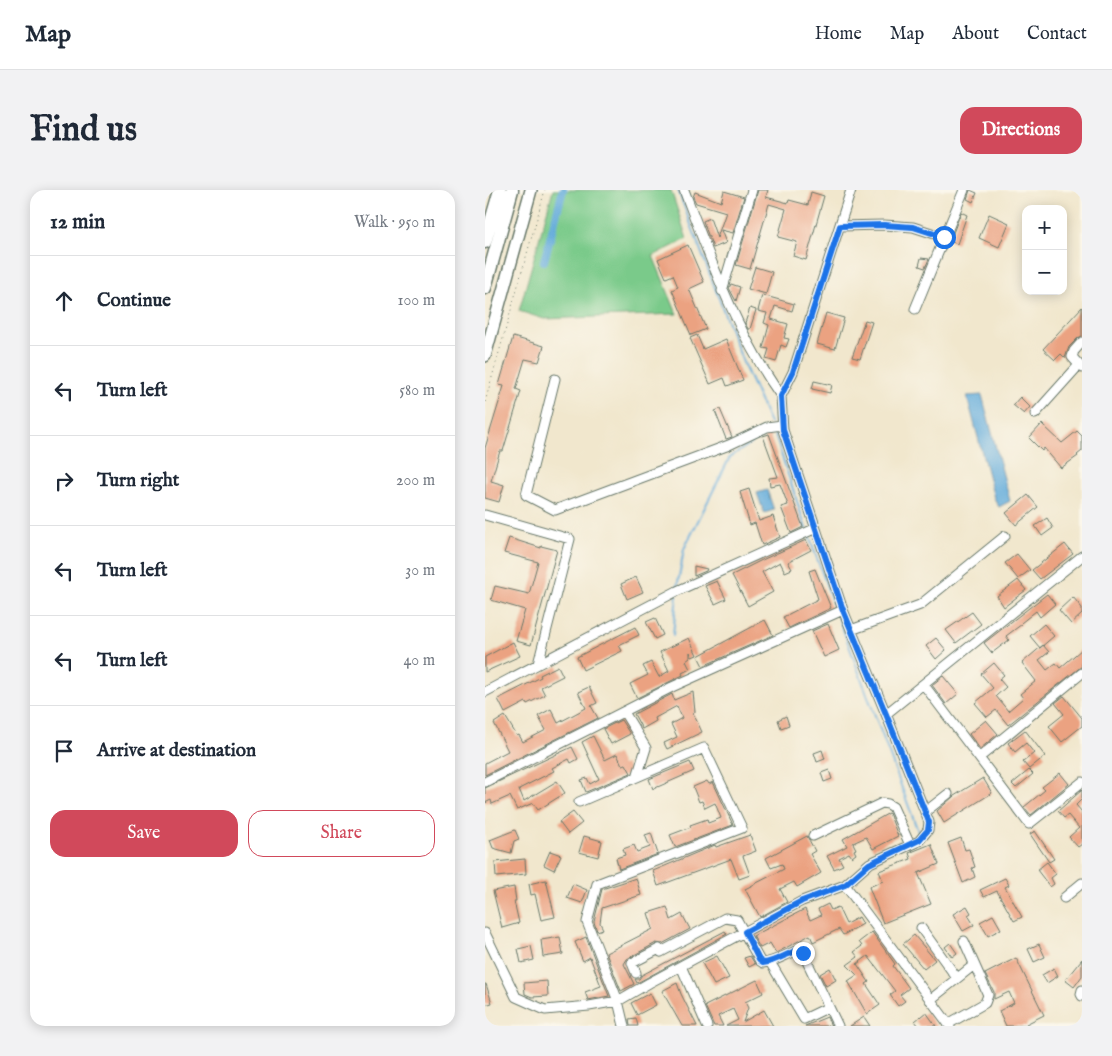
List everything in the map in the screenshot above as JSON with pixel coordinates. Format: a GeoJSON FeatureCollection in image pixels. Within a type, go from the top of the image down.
{"type":"FeatureCollection","features":[{"type":"Feature","properties":{"kind":"highway"},"geometry":{"type":"LineString","coordinates":[[485,242],[500,190]]}},
{"type":"Feature","properties":{"kind":"highway"},"geometry":{"type":"LineString","coordinates":[[485,288],[513,190]]}},
{"type":"Feature","properties":{"kind":"main road"},"geometry":{"type":"LineString","coordinates":[[485,356],[531,190]]}},
{"type":"Feature","properties":{"kind":"street"},"geometry":{"type":"LineString","coordinates":[[684,190],[722,291],[764,372],[781,396]]}},
{"type":"Feature","properties":{"kind":"street"},"geometry":{"type":"LineString","coordinates":[[722,291],[752,190]]}},
{"type":"Feature","properties":{"kind":"street"},"geometry":{"type":"LineString","coordinates":[[774,426],[781,396],[793,372],[851,190]]}},
{"type":"Feature","properties":{"kind":"street"},"geometry":{"type":"LineString","coordinates":[[915,309],[964,190]]}},
{"type":"Feature","properties":{"kind":"street"},"geometry":{"type":"LineString","coordinates":[[840,226],[884,225],[913,227],[944,237]]}},
{"type":"Feature","properties":{"kind":"street"},"geometry":{"type":"LineString","coordinates":[[1035,414],[1081,367],[1073,357],[1074,351],[1082,342]]}},
{"type":"Feature","properties":{"kind":"street"},"geometry":{"type":"LineString","coordinates":[[485,933],[516,997],[545,1010],[618,1001],[802,901],[845,885],[869,864],[919,840],[928,830],[929,822],[886,714],[851,630],[839,612],[783,430],[774,426],[729,445],[555,510],[526,495],[555,379]]}},
{"type":"Feature","properties":{"kind":"street"},"geometry":{"type":"LineString","coordinates":[[485,515],[570,539],[538,664]]}},
{"type":"Feature","properties":{"kind":"street"},"geometry":{"type":"LineString","coordinates":[[485,692],[677,591],[814,529]]}},
{"type":"Feature","properties":{"kind":"street"},"geometry":{"type":"LineString","coordinates":[[851,630],[920,605],[1005,536]]}},
{"type":"Feature","properties":{"kind":"street"},"geometry":{"type":"LineString","coordinates":[[886,714],[1082,556]]}},
{"type":"Feature","properties":{"kind":"street"},"geometry":{"type":"LineString","coordinates":[[485,782],[672,687],[839,612]]}},
{"type":"Feature","properties":{"kind":"street"},"geometry":{"type":"LineString","coordinates":[[979,757],[1082,674]]}},
{"type":"Feature","properties":{"kind":"street"},"geometry":{"type":"LineString","coordinates":[[924,685],[1029,824],[1082,782]]}},
{"type":"Feature","properties":{"kind":"street"},"geometry":{"type":"LineString","coordinates":[[624,712],[646,748],[637,777]]}},
{"type":"Feature","properties":{"kind":"street"},"geometry":{"type":"LineString","coordinates":[[579,802],[704,748],[743,828],[597,884],[587,922],[618,1001],[624,1026]]}},
{"type":"Feature","properties":{"kind":"street"},"geometry":{"type":"LineString","coordinates":[[925,812],[948,794]]}},
{"type":"Feature","properties":{"kind":"street"},"geometry":{"type":"LineString","coordinates":[[813,836],[882,803],[893,807],[910,845]]}},
{"type":"Feature","properties":{"kind":"street"},"geometry":{"type":"LineString","coordinates":[[1064,898],[1082,883]]}},
{"type":"Feature","properties":{"kind":"street"},"geometry":{"type":"LineString","coordinates":[[845,885],[949,1025],[985,1003],[988,995],[964,941]]}},
{"type":"Feature","properties":{"kind":"street"},"geometry":{"type":"LineString","coordinates":[[636,973],[632,963],[659,949],[661,952],[725,918],[737,920],[759,960],[763,963],[770,962],[794,951],[799,950],[803,953],[838,1026]]}},
{"type":"Feature","properties":{"kind":"street"},"geometry":{"type":"LineString","coordinates":[[921,928],[957,978]]}},
{"type":"Feature","properties":{"kind":"street"},"geometry":{"type":"LineString","coordinates":[[770,962],[804,1018],[829,1007]]}},
{"type":"Feature","properties":{"kind":"street"},"geometry":{"type":"LineString","coordinates":[[681,966],[707,1026]]}},
{"type":"Feature","properties":{"kind":"street"},"geometry":{"type":"LineString","coordinates":[[930,1000],[974,966]]}},
{"type":"Feature","properties":{"kind":"street"},"geometry":{"type":"LineString","coordinates":[[1082,990],[1082,996]]}},
{"type":"Feature","properties":{"kind":"path"},"geometry":{"type":"LineString","coordinates":[[485,402],[545,190]]}},
{"type":"Feature","properties":{"kind":"green space"},"geometry":{"type":"Polygon","coordinates":[[[553,190],[671,190],[687,239],[653,256],[677,314],[544,319],[519,311],[553,190]]]}},
{"type":"Feature","properties":{"kind":"water"},"geometry":{"type":"Polygon","coordinates":[[[982,395],[1010,501],[999,507],[994,498],[967,396],[982,395]]]}},
{"type":"Feature","properties":{"kind":"water"},"geometry":{"type":"Polygon","coordinates":[[[767,490],[774,510],[764,513],[757,493],[767,490]]]}},
{"type":"Feature","properties":{"kind":"building"},"geometry":{"type":"Polygon","coordinates":[[[758,190],[768,190],[766,197],[788,203],[789,200],[808,205],[811,192],[824,196],[806,260],[793,256],[797,242],[778,237],[786,209],[769,204],[750,269],[736,265],[758,190]]]}},
{"type":"Feature","properties":{"kind":"building"},"geometry":{"type":"Polygon","coordinates":[[[970,190],[977,193],[973,202],[967,199],[970,190]]]}},
{"type":"Feature","properties":{"kind":"building"},"geometry":{"type":"Polygon","coordinates":[[[724,191],[744,197],[733,233],[721,230],[726,243],[713,248],[703,221],[710,218],[717,238],[726,212],[696,203],[693,197],[695,192],[721,202],[724,191]]]}},
{"type":"Feature","properties":{"kind":"building"},"geometry":{"type":"Polygon","coordinates":[[[961,212],[967,215],[957,244],[950,241],[961,212]]]}},
{"type":"Feature","properties":{"kind":"building"},"geometry":{"type":"Polygon","coordinates":[[[989,214],[1009,223],[999,247],[979,238],[989,214]]]}},
{"type":"Feature","properties":{"kind":"building"},"geometry":{"type":"Polygon","coordinates":[[[688,245],[704,282],[689,289],[706,329],[691,335],[672,290],[678,287],[673,275],[666,278],[658,259],[688,245]]]}},
{"type":"Feature","properties":{"kind":"building"},"geometry":{"type":"Polygon","coordinates":[[[921,258],[929,259],[925,268],[919,266],[921,258]]]}},
{"type":"Feature","properties":{"kind":"building"},"geometry":{"type":"Polygon","coordinates":[[[755,267],[772,272],[766,294],[748,289],[755,267]]]}},
{"type":"Feature","properties":{"kind":"building"},"geometry":{"type":"Polygon","coordinates":[[[731,284],[740,287],[736,301],[729,288],[731,284]]]}},
{"type":"Feature","properties":{"kind":"building"},"geometry":{"type":"Polygon","coordinates":[[[762,295],[794,304],[792,311],[775,306],[771,319],[788,324],[784,338],[789,339],[786,347],[781,345],[776,362],[766,359],[769,349],[763,348],[769,325],[764,323],[767,313],[758,311],[762,295]]]}},
{"type":"Feature","properties":{"kind":"building"},"geometry":{"type":"Polygon","coordinates":[[[1082,307],[1082,336],[1069,347],[1065,358],[1061,354],[1055,360],[1043,349],[1082,307]]]}},
{"type":"Feature","properties":{"kind":"building"},"geometry":{"type":"Polygon","coordinates":[[[750,308],[756,310],[750,329],[748,329],[745,323],[750,308]]]}},
{"type":"Feature","properties":{"kind":"building"},"geometry":{"type":"Polygon","coordinates":[[[826,313],[844,318],[835,349],[817,344],[826,313]]]}},
{"type":"Feature","properties":{"kind":"building"},"geometry":{"type":"Polygon","coordinates":[[[865,320],[872,322],[860,359],[852,357],[865,320]]]}},
{"type":"Feature","properties":{"kind":"building"},"geometry":{"type":"Polygon","coordinates":[[[697,335],[703,349],[726,339],[743,380],[727,386],[724,378],[710,384],[690,338],[697,335]]]}},
{"type":"Feature","properties":{"kind":"building"},"geometry":{"type":"Polygon","coordinates":[[[513,337],[544,346],[539,362],[525,359],[516,389],[521,391],[503,451],[500,451],[491,481],[504,485],[499,502],[485,498],[485,448],[504,386],[499,385],[513,337]]]}},
{"type":"Feature","properties":{"kind":"building"},"geometry":{"type":"Polygon","coordinates":[[[814,381],[832,385],[830,393],[812,389],[814,381]]]}},
{"type":"Feature","properties":{"kind":"building"},"geometry":{"type":"Polygon","coordinates":[[[1020,397],[1030,407],[1024,414],[1013,405],[1020,397]]]}},
{"type":"Feature","properties":{"kind":"building"},"geometry":{"type":"Polygon","coordinates":[[[720,409],[732,437],[726,439],[715,411],[720,409]]]}},
{"type":"Feature","properties":{"kind":"building"},"geometry":{"type":"Polygon","coordinates":[[[1042,424],[1062,443],[1077,431],[1082,436],[1082,451],[1061,468],[1044,448],[1042,451],[1029,438],[1042,424]]]}},
{"type":"Feature","properties":{"kind":"building"},"geometry":{"type":"Polygon","coordinates":[[[769,434],[803,527],[791,533],[781,507],[788,505],[780,484],[770,486],[769,478],[778,477],[763,436],[769,434]]]}},
{"type":"Feature","properties":{"kind":"building"},"geometry":{"type":"Polygon","coordinates":[[[749,489],[759,521],[773,516],[780,537],[762,545],[755,523],[750,525],[740,492],[749,489]]]}},
{"type":"Feature","properties":{"kind":"building"},"geometry":{"type":"Polygon","coordinates":[[[1028,495],[1038,507],[1016,525],[1006,513],[1028,495]]]}},
{"type":"Feature","properties":{"kind":"building"},"geometry":{"type":"Polygon","coordinates":[[[1047,518],[1053,528],[1042,536],[1035,526],[1047,518]]]}},
{"type":"Feature","properties":{"kind":"building"},"geometry":{"type":"Polygon","coordinates":[[[509,538],[541,548],[541,546],[557,550],[531,645],[516,641],[525,610],[491,600],[495,586],[529,594],[538,562],[504,553],[509,538]]]}},
{"type":"Feature","properties":{"kind":"building"},"geometry":{"type":"Polygon","coordinates":[[[806,540],[811,550],[788,562],[792,569],[785,572],[780,562],[762,572],[773,592],[748,606],[732,575],[806,540]]]}},
{"type":"Feature","properties":{"kind":"building"},"geometry":{"type":"Polygon","coordinates":[[[1065,544],[1073,554],[1040,579],[1032,570],[1065,544]]]}},
{"type":"Feature","properties":{"kind":"building"},"geometry":{"type":"Polygon","coordinates":[[[1017,554],[1030,570],[1018,579],[1005,563],[1017,554]]]}},
{"type":"Feature","properties":{"kind":"building"},"geometry":{"type":"Polygon","coordinates":[[[694,566],[707,569],[694,576],[694,566]]]}},
{"type":"Feature","properties":{"kind":"building"},"geometry":{"type":"Polygon","coordinates":[[[815,569],[831,608],[789,628],[783,617],[818,599],[809,571],[815,569]]]}},
{"type":"Feature","properties":{"kind":"building"},"geometry":{"type":"Polygon","coordinates":[[[636,577],[643,592],[627,599],[621,584],[636,577]]]}},
{"type":"Feature","properties":{"kind":"building"},"geometry":{"type":"Polygon","coordinates":[[[1018,580],[1026,590],[1004,607],[997,596],[1018,580]]]}},
{"type":"Feature","properties":{"kind":"building"},"geometry":{"type":"Polygon","coordinates":[[[717,581],[726,599],[715,604],[705,586],[717,581]]]}},
{"type":"Feature","properties":{"kind":"building"},"geometry":{"type":"Polygon","coordinates":[[[1047,594],[1055,604],[1040,617],[1036,611],[1006,636],[1009,640],[992,653],[984,643],[1047,594]]]}},
{"type":"Feature","properties":{"kind":"building"},"geometry":{"type":"Polygon","coordinates":[[[1073,597],[1082,608],[1082,614],[1071,624],[1059,610],[1073,597]]]}},
{"type":"Feature","properties":{"kind":"building"},"geometry":{"type":"Polygon","coordinates":[[[972,612],[981,624],[956,643],[946,630],[972,612]]]}},
{"type":"Feature","properties":{"kind":"building"},"geometry":{"type":"Polygon","coordinates":[[[655,618],[663,635],[655,639],[646,622],[655,618]]]}},
{"type":"Feature","properties":{"kind":"building"},"geometry":{"type":"Polygon","coordinates":[[[765,620],[773,635],[703,666],[698,656],[765,620]]]}},
{"type":"Feature","properties":{"kind":"building"},"geometry":{"type":"Polygon","coordinates":[[[828,624],[839,650],[824,657],[812,631],[828,624]]]}},
{"type":"Feature","properties":{"kind":"building"},"geometry":{"type":"Polygon","coordinates":[[[1044,624],[1054,636],[1040,648],[1030,636],[1044,624]]]}},
{"type":"Feature","properties":{"kind":"building"},"geometry":{"type":"Polygon","coordinates":[[[635,627],[639,635],[619,645],[622,651],[583,670],[577,657],[635,627]]]}},
{"type":"Feature","properties":{"kind":"building"},"geometry":{"type":"Polygon","coordinates":[[[689,638],[697,655],[692,657],[690,652],[690,658],[686,661],[690,669],[682,673],[683,675],[637,698],[630,684],[648,675],[643,666],[651,662],[659,677],[669,671],[660,652],[689,638]]]}},
{"type":"Feature","properties":{"kind":"building"},"geometry":{"type":"Polygon","coordinates":[[[936,638],[946,650],[936,659],[926,646],[936,638]]]}},
{"type":"Feature","properties":{"kind":"building"},"geometry":{"type":"Polygon","coordinates":[[[513,642],[520,656],[485,672],[485,657],[513,642]]]}},
{"type":"Feature","properties":{"kind":"building"},"geometry":{"type":"Polygon","coordinates":[[[1043,645],[1049,652],[1039,660],[1047,670],[1056,663],[1060,668],[1082,649],[1082,666],[1008,725],[996,710],[987,717],[975,703],[993,688],[981,674],[994,663],[1004,675],[999,679],[1006,687],[996,696],[1008,711],[1023,698],[1020,694],[1036,681],[1022,663],[1043,645]]]}},
{"type":"Feature","properties":{"kind":"building"},"geometry":{"type":"Polygon","coordinates":[[[558,666],[563,676],[541,687],[545,695],[505,713],[498,699],[558,666]]]}},
{"type":"Feature","properties":{"kind":"building"},"geometry":{"type":"Polygon","coordinates":[[[943,676],[958,694],[946,704],[932,685],[943,676]]]}},
{"type":"Feature","properties":{"kind":"building"},"geometry":{"type":"Polygon","coordinates":[[[589,687],[597,703],[591,706],[598,718],[485,775],[485,763],[508,751],[494,723],[505,716],[517,736],[519,735],[523,742],[546,730],[538,716],[551,709],[558,723],[586,708],[578,692],[589,687]]]}},
{"type":"Feature","properties":{"kind":"building"},"geometry":{"type":"Polygon","coordinates":[[[693,692],[695,712],[693,713],[702,732],[667,749],[664,743],[677,737],[671,724],[682,718],[677,706],[655,718],[656,721],[642,729],[634,714],[672,694],[674,700],[693,692]]]}},
{"type":"Feature","properties":{"kind":"building"},"geometry":{"type":"Polygon","coordinates":[[[1064,696],[1082,718],[1082,726],[1062,742],[1049,726],[1064,714],[1055,703],[1064,696]]]}},
{"type":"Feature","properties":{"kind":"building"},"geometry":{"type":"Polygon","coordinates":[[[786,716],[789,725],[781,728],[778,720],[786,716]]]}},
{"type":"Feature","properties":{"kind":"building"},"geometry":{"type":"Polygon","coordinates":[[[621,720],[630,734],[611,744],[603,729],[621,720]]]}},
{"type":"Feature","properties":{"kind":"building"},"geometry":{"type":"Polygon","coordinates":[[[986,720],[998,734],[980,749],[969,734],[986,720]]]}},
{"type":"Feature","properties":{"kind":"building"},"geometry":{"type":"Polygon","coordinates":[[[1025,730],[1045,756],[1029,769],[1023,762],[1034,753],[1026,743],[1015,752],[1008,743],[1025,730]]]}},
{"type":"Feature","properties":{"kind":"building"},"geometry":{"type":"Polygon","coordinates":[[[593,736],[605,760],[617,754],[622,765],[626,764],[631,773],[586,792],[581,780],[587,778],[590,784],[599,779],[582,742],[593,736]]]}},
{"type":"Feature","properties":{"kind":"building"},"geometry":{"type":"Polygon","coordinates":[[[572,747],[578,759],[571,763],[569,759],[552,768],[554,771],[519,789],[524,801],[557,781],[565,793],[538,810],[533,803],[517,810],[510,796],[492,804],[491,800],[485,803],[485,788],[572,747]]]}},
{"type":"Feature","properties":{"kind":"building"},"geometry":{"type":"Polygon","coordinates":[[[822,750],[825,759],[817,762],[814,753],[822,750]]]}},
{"type":"Feature","properties":{"kind":"building"},"geometry":{"type":"Polygon","coordinates":[[[690,762],[694,771],[653,789],[649,779],[690,762]]]}},
{"type":"Feature","properties":{"kind":"building"},"geometry":{"type":"Polygon","coordinates":[[[829,770],[832,779],[824,782],[821,773],[829,770]]]}},
{"type":"Feature","properties":{"kind":"building"},"geometry":{"type":"Polygon","coordinates":[[[1029,770],[1033,774],[1016,788],[1012,784],[1029,770]]]}},
{"type":"Feature","properties":{"kind":"building"},"geometry":{"type":"Polygon","coordinates":[[[1060,773],[1069,784],[1031,815],[1024,807],[1045,790],[1042,787],[1060,773]]]}},
{"type":"Feature","properties":{"kind":"building"},"geometry":{"type":"Polygon","coordinates":[[[983,778],[992,793],[944,823],[937,811],[954,796],[983,778]]]}},
{"type":"Feature","properties":{"kind":"building"},"geometry":{"type":"Polygon","coordinates":[[[707,781],[709,784],[713,782],[733,825],[675,847],[670,835],[707,819],[708,823],[721,818],[715,803],[705,808],[702,801],[699,802],[693,787],[707,781]]]}},
{"type":"Feature","properties":{"kind":"building"},"geometry":{"type":"Polygon","coordinates":[[[1082,790],[1082,799],[1076,805],[1082,812],[1082,844],[1078,847],[1069,837],[1079,828],[1068,815],[1064,818],[1058,811],[1082,790]]]}},
{"type":"Feature","properties":{"kind":"building"},"geometry":{"type":"Polygon","coordinates":[[[573,812],[582,823],[568,834],[559,822],[573,812]]]}},
{"type":"Feature","properties":{"kind":"building"},"geometry":{"type":"Polygon","coordinates":[[[889,813],[898,836],[873,849],[866,837],[853,843],[856,854],[852,857],[849,853],[839,858],[843,865],[834,869],[827,856],[847,846],[843,839],[889,813]]]}},
{"type":"Feature","properties":{"kind":"building"},"geometry":{"type":"Polygon","coordinates":[[[515,830],[519,839],[514,841],[511,853],[493,848],[490,840],[515,830]]]}},
{"type":"Feature","properties":{"kind":"building"},"geometry":{"type":"Polygon","coordinates":[[[1035,831],[1054,859],[1049,862],[1030,834],[1035,831]]]}},
{"type":"Feature","properties":{"kind":"building"},"geometry":{"type":"Polygon","coordinates":[[[651,833],[658,854],[619,869],[616,858],[625,855],[623,849],[634,845],[637,852],[650,847],[645,835],[651,833]]]}},
{"type":"Feature","properties":{"kind":"building"},"geometry":{"type":"Polygon","coordinates":[[[750,835],[756,851],[743,856],[750,875],[739,879],[731,859],[658,886],[653,871],[715,845],[716,847],[750,835]]]}},
{"type":"Feature","properties":{"kind":"building"},"geometry":{"type":"Polygon","coordinates":[[[584,836],[602,841],[598,857],[579,852],[584,836]]]}},
{"type":"Feature","properties":{"kind":"building"},"geometry":{"type":"Polygon","coordinates":[[[807,836],[815,851],[810,854],[821,873],[797,887],[794,882],[780,889],[787,902],[760,917],[745,889],[784,869],[782,864],[771,868],[766,858],[807,836]]]}},
{"type":"Feature","properties":{"kind":"building"},"geometry":{"type":"Polygon","coordinates":[[[961,838],[965,850],[969,849],[975,867],[972,868],[975,877],[963,883],[948,843],[961,838]]]}},
{"type":"Feature","properties":{"kind":"building"},"geometry":{"type":"Polygon","coordinates":[[[931,844],[939,864],[918,873],[931,904],[883,923],[869,887],[883,881],[879,871],[911,859],[909,853],[931,844]]]}},
{"type":"Feature","properties":{"kind":"building"},"geometry":{"type":"Polygon","coordinates":[[[550,851],[561,855],[554,870],[544,865],[550,851]]]}},
{"type":"Feature","properties":{"kind":"building"},"geometry":{"type":"Polygon","coordinates":[[[525,859],[526,874],[496,877],[495,862],[525,859]]]}},
{"type":"Feature","properties":{"kind":"building"},"geometry":{"type":"Polygon","coordinates":[[[1047,862],[1056,874],[1051,878],[1054,884],[1050,887],[1037,870],[1047,862]]]}},
{"type":"Feature","properties":{"kind":"building"},"geometry":{"type":"Polygon","coordinates":[[[636,878],[641,895],[602,908],[600,923],[603,929],[597,931],[594,922],[602,889],[636,878]]]}},
{"type":"Feature","properties":{"kind":"building"},"geometry":{"type":"Polygon","coordinates":[[[1005,878],[1009,885],[1005,887],[1022,917],[1014,921],[997,891],[984,897],[980,890],[1005,878]]]}},
{"type":"Feature","properties":{"kind":"building"},"geometry":{"type":"Polygon","coordinates":[[[546,880],[555,917],[541,920],[535,894],[531,895],[529,884],[546,880]]]}},
{"type":"Feature","properties":{"kind":"building"},"geometry":{"type":"Polygon","coordinates":[[[573,884],[587,890],[582,903],[567,898],[573,884]]]}},
{"type":"Feature","properties":{"kind":"building"},"geometry":{"type":"Polygon","coordinates":[[[514,887],[516,901],[514,901],[519,923],[502,928],[493,891],[514,887]]]}},
{"type":"Feature","properties":{"kind":"building"},"geometry":{"type":"Polygon","coordinates":[[[828,904],[831,910],[838,907],[846,924],[859,917],[863,924],[843,935],[839,929],[813,942],[810,935],[776,953],[770,943],[760,948],[753,936],[805,909],[810,920],[821,915],[818,909],[828,904]]]}},
{"type":"Feature","properties":{"kind":"building"},"geometry":{"type":"Polygon","coordinates":[[[967,906],[971,913],[968,915],[974,925],[963,931],[953,914],[967,906]]]}},
{"type":"Feature","properties":{"kind":"building"},"geometry":{"type":"Polygon","coordinates":[[[667,907],[671,920],[682,914],[690,929],[662,944],[656,943],[627,959],[624,964],[634,984],[621,991],[606,953],[653,929],[648,913],[667,907]]]}},
{"type":"Feature","properties":{"kind":"building"},"geometry":{"type":"Polygon","coordinates":[[[993,915],[1001,929],[988,936],[980,922],[993,915]]]}},
{"type":"Feature","properties":{"kind":"building"},"geometry":{"type":"Polygon","coordinates":[[[725,931],[727,934],[637,983],[635,979],[639,979],[642,975],[725,931]]]}},
{"type":"Feature","properties":{"kind":"building"},"geometry":{"type":"Polygon","coordinates":[[[872,932],[895,964],[893,966],[909,988],[900,995],[905,1001],[898,1006],[890,995],[895,991],[868,956],[857,964],[869,982],[866,984],[880,1005],[867,1014],[848,981],[857,975],[847,965],[858,957],[854,952],[862,946],[859,942],[872,932]]]}},
{"type":"Feature","properties":{"kind":"building"},"geometry":{"type":"Polygon","coordinates":[[[914,935],[935,960],[924,969],[903,944],[914,935]]]}},
{"type":"Feature","properties":{"kind":"building"},"geometry":{"type":"Polygon","coordinates":[[[560,937],[563,954],[543,957],[541,940],[560,937]]]}},
{"type":"Feature","properties":{"kind":"building"},"geometry":{"type":"Polygon","coordinates":[[[586,937],[609,996],[588,1000],[585,992],[601,986],[590,957],[583,961],[575,942],[586,937]]]}},
{"type":"Feature","properties":{"kind":"building"},"geometry":{"type":"Polygon","coordinates":[[[950,943],[957,953],[952,957],[945,947],[950,943]]]}},
{"type":"Feature","properties":{"kind":"building"},"geometry":{"type":"Polygon","coordinates":[[[1039,944],[1045,957],[1034,962],[1028,949],[1039,944]]]}},
{"type":"Feature","properties":{"kind":"building"},"geometry":{"type":"Polygon","coordinates":[[[531,946],[534,960],[521,963],[518,949],[531,946]]]}},
{"type":"Feature","properties":{"kind":"building"},"geometry":{"type":"Polygon","coordinates":[[[717,956],[729,978],[714,985],[702,963],[717,956]]]}},
{"type":"Feature","properties":{"kind":"building"},"geometry":{"type":"Polygon","coordinates":[[[750,956],[755,964],[749,967],[744,958],[750,956]]]}},
{"type":"Feature","properties":{"kind":"building"},"geometry":{"type":"Polygon","coordinates":[[[1016,958],[1044,1015],[1026,1024],[1027,1026],[1006,1026],[999,1011],[1014,1003],[1009,992],[994,999],[994,992],[985,974],[1016,958]]]}},
{"type":"Feature","properties":{"kind":"building"},"geometry":{"type":"Polygon","coordinates":[[[1082,959],[1082,976],[1074,987],[1065,980],[1082,959]]]}},
{"type":"Feature","properties":{"kind":"building"},"geometry":{"type":"Polygon","coordinates":[[[830,968],[836,980],[826,986],[820,974],[830,968]]]}},
{"type":"Feature","properties":{"kind":"building"},"geometry":{"type":"Polygon","coordinates":[[[1054,968],[1058,976],[1047,983],[1042,975],[1054,968]]]}},
{"type":"Feature","properties":{"kind":"building"},"geometry":{"type":"Polygon","coordinates":[[[757,980],[763,993],[745,1002],[748,1008],[743,1022],[764,1010],[773,1026],[726,1026],[738,1020],[733,1009],[718,1016],[723,1026],[714,1026],[705,1006],[757,980]]]}},
{"type":"Feature","properties":{"kind":"building"},"geometry":{"type":"Polygon","coordinates":[[[547,981],[548,996],[532,997],[525,994],[524,983],[547,981]]]}},
{"type":"Feature","properties":{"kind":"building"},"geometry":{"type":"Polygon","coordinates":[[[677,983],[697,1026],[682,1026],[662,991],[677,983]]]}},
{"type":"Feature","properties":{"kind":"building"},"geometry":{"type":"Polygon","coordinates":[[[485,984],[492,1003],[485,1005],[485,984]]]}},
{"type":"Feature","properties":{"kind":"building"},"geometry":{"type":"Polygon","coordinates":[[[650,993],[656,1005],[637,1015],[631,1003],[650,993]]]}},
{"type":"Feature","properties":{"kind":"building"},"geometry":{"type":"Polygon","coordinates":[[[926,1012],[936,1026],[919,1026],[915,1021],[926,1012]]]}},
{"type":"Feature","properties":{"kind":"building"},"geometry":{"type":"Polygon","coordinates":[[[827,1017],[831,1026],[805,1026],[827,1017]]]}},
{"type":"Feature","properties":{"kind":"building"},"geometry":{"type":"Polygon","coordinates":[[[864,1017],[870,1026],[850,1026],[864,1017]]]}},
{"type":"Feature","properties":{"kind":"building"},"geometry":{"type":"Polygon","coordinates":[[[636,1018],[638,1026],[630,1026],[629,1019],[636,1018]]]}},
{"type":"Feature","properties":{"kind":"waterway"},"geometry":{"type":"LineString","coordinates":[[544,261],[563,190]]}},
{"type":"Feature","properties":{"kind":"waterway"},"geometry":{"type":"LineString","coordinates":[[678,190],[744,365],[770,423]]}},
{"type":"Feature","properties":{"kind":"waterway"},"geometry":{"type":"LineString","coordinates":[[773,429],[806,529]]}},
{"type":"Feature","properties":{"kind":"waterway"},"geometry":{"type":"LineString","coordinates":[[677,588],[684,549],[730,457],[772,430]]}},
{"type":"Feature","properties":{"kind":"waterway"},"geometry":{"type":"LineString","coordinates":[[809,536],[835,609]]}},
{"type":"Feature","properties":{"kind":"waterway"},"geometry":{"type":"LineString","coordinates":[[673,635],[677,595]]}},
{"type":"Feature","properties":{"kind":"waterway"},"geometry":{"type":"LineString","coordinates":[[838,616],[919,834]]}},
{"type":"Feature","properties":{"kind":"route"},"geometry":{"type":"LineString","coordinates":[[803,953],[799,950],[794,951],[768,963],[763,963],[759,960],[745,932],[802,901],[845,885],[869,864],[919,840],[928,830],[929,822],[843,610],[814,529],[783,430],[781,396],[793,372],[840,226],[884,225],[913,227],[944,237]]}}]}
